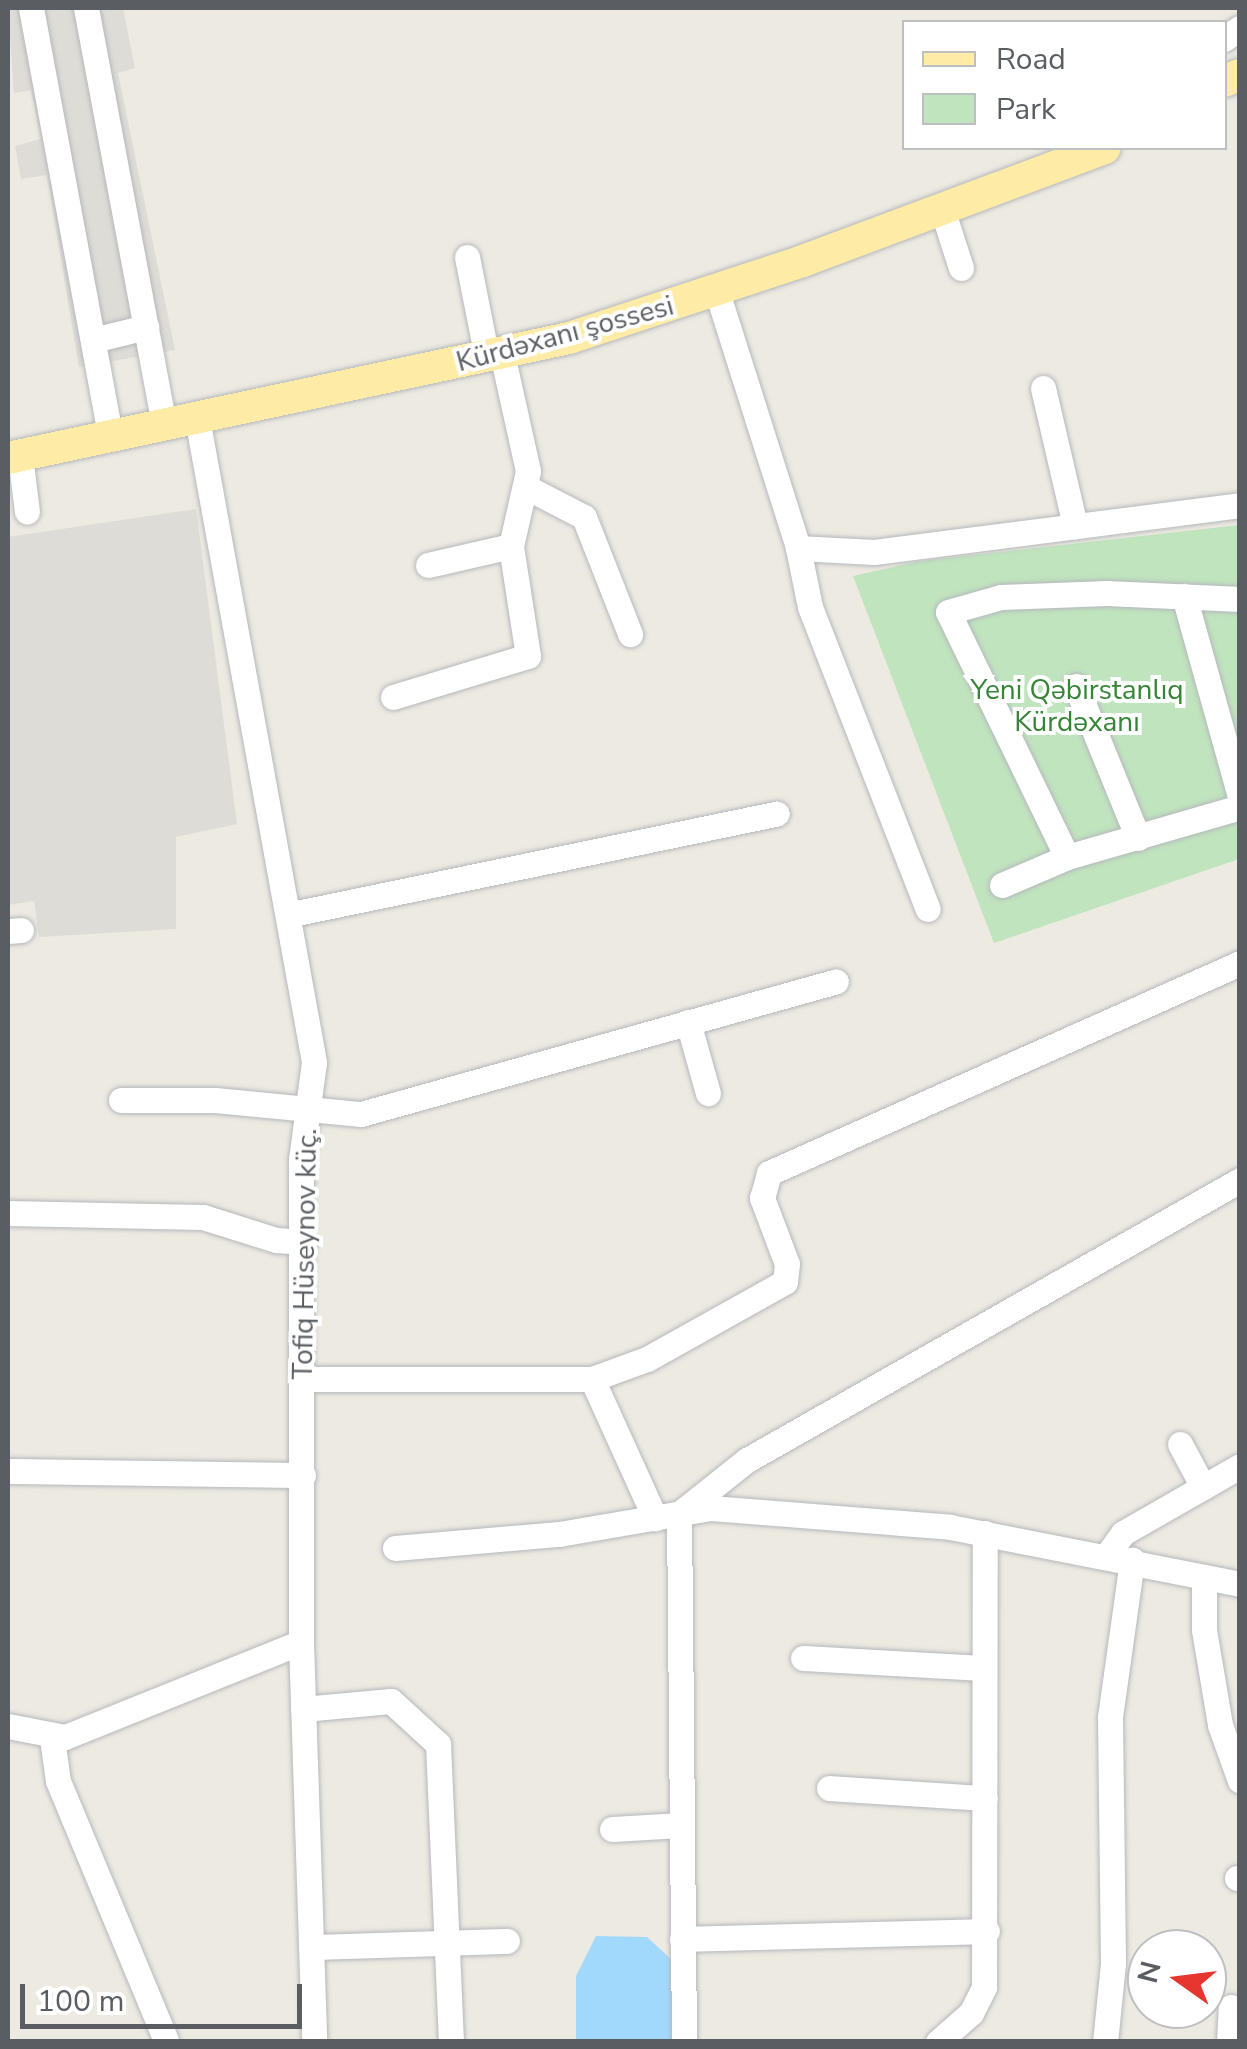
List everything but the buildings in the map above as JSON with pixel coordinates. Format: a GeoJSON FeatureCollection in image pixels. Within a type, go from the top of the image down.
{"type":"FeatureCollection","features":[{"type":"Feature","properties":{"kind":"main road","name":"Kürdəxanı şossesi"},"geometry":{"type":"LineString","coordinates":[[12,449],[493,346],[694,278],[1043,150]]}},
{"type":"Feature","properties":{"kind":"main road","name":"Kürdəxanı şossesi"},"geometry":{"type":"LineString","coordinates":[[162,415],[197,418],[717,292],[1100,150]]}},
{"type":"Feature","properties":{"kind":"street"},"geometry":{"type":"LineString","coordinates":[[31,8],[109,426]]}},
{"type":"Feature","properties":{"kind":"street"},"geometry":{"type":"LineString","coordinates":[[86,8],[162,415]]}},
{"type":"Feature","properties":{"kind":"street"},"geometry":{"type":"LineString","coordinates":[[942,209],[961,268]]}},
{"type":"Feature","properties":{"kind":"street"},"geometry":{"type":"LineString","coordinates":[[393,697],[528,656],[511,546],[512,520],[528,488],[519,416],[467,257]]}},
{"type":"Feature","properties":{"kind":"street"},"geometry":{"type":"LineString","coordinates":[[717,292],[798,548],[810,607],[928,909]]}},
{"type":"Feature","properties":{"kind":"street"},"geometry":{"type":"LineString","coordinates":[[93,340],[146,327]]}},
{"type":"Feature","properties":{"kind":"street"},"geometry":{"type":"LineString","coordinates":[[1043,388],[1075,526]]}},
{"type":"Feature","properties":{"kind":"street","name":"Tofiq Hüseynov küç."},"geometry":{"type":"LineString","coordinates":[[197,418],[292,914],[314,1062],[301,1160],[301,1642],[314,2042]]}},
{"type":"Feature","properties":{"kind":"street"},"geometry":{"type":"LineString","coordinates":[[12,449],[27,512]]}},
{"type":"Feature","properties":{"kind":"street"},"geometry":{"type":"LineString","coordinates":[[528,488],[584,517],[630,634]]}},
{"type":"Feature","properties":{"kind":"street"},"geometry":{"type":"LineString","coordinates":[[798,548],[874,552],[1240,504]]}},
{"type":"Feature","properties":{"kind":"street"},"geometry":{"type":"LineString","coordinates":[[428,565],[511,546]]}},
{"type":"Feature","properties":{"kind":"street"},"geometry":{"type":"LineString","coordinates":[[1184,596],[1240,797]]}},
{"type":"Feature","properties":{"kind":"street"},"geometry":{"type":"LineString","coordinates":[[1067,857],[948,612],[1001,598],[1240,598]]}},
{"type":"Feature","properties":{"kind":"street"},"geometry":{"type":"LineString","coordinates":[[1076,686],[1138,838]]}},
{"type":"Feature","properties":{"kind":"street"},"geometry":{"type":"LineString","coordinates":[[1002,885],[1067,857],[1240,807]]}},
{"type":"Feature","properties":{"kind":"street"},"geometry":{"type":"LineString","coordinates":[[292,914],[776,814]]}},
{"type":"Feature","properties":{"kind":"street"},"geometry":{"type":"LineString","coordinates":[[304,1379],[592,1379],[647,1359],[785,1282],[787,1264],[762,1198],[769,1173],[1240,963]]}},
{"type":"Feature","properties":{"kind":"street"},"geometry":{"type":"LineString","coordinates":[[120,1100],[361,1114],[836,980]]}},
{"type":"Feature","properties":{"kind":"street"},"geometry":{"type":"LineString","coordinates":[[688,1022],[708,1093]]}},
{"type":"Feature","properties":{"kind":"street"},"geometry":{"type":"LineString","coordinates":[[667,1516],[747,1460],[1240,1180]]}},
{"type":"Feature","properties":{"kind":"street"},"geometry":{"type":"LineString","coordinates":[[8,1213],[202,1216],[276,1240],[304,1242]]}},
{"type":"Feature","properties":{"kind":"street"},"geometry":{"type":"LineString","coordinates":[[592,1379],[667,1516],[681,1825],[684,2042]]}},
{"type":"Feature","properties":{"kind":"street"},"geometry":{"type":"LineString","coordinates":[[1180,1444],[1203,1487]]}},
{"type":"Feature","properties":{"kind":"street"},"geometry":{"type":"LineString","coordinates":[[1105,2042],[1113,1963],[1110,1717],[1123,1534],[1240,1466]]}},
{"type":"Feature","properties":{"kind":"street"},"geometry":{"type":"LineString","coordinates":[[8,1471],[302,1475]]}},
{"type":"Feature","properties":{"kind":"street"},"geometry":{"type":"LineString","coordinates":[[395,1548],[559,1534],[667,1516],[751,1510],[985,1532],[1240,1584]]}},
{"type":"Feature","properties":{"kind":"street"},"geometry":{"type":"LineString","coordinates":[[938,2042],[980,2001],[987,1931],[985,1532]]}},
{"type":"Feature","properties":{"kind":"street"},"geometry":{"type":"LineString","coordinates":[[1204,1577],[1204,1630],[1220,1725],[1240,1781]]}},
{"type":"Feature","properties":{"kind":"street"},"geometry":{"type":"LineString","coordinates":[[8,1726],[52,1738],[82,1732],[252,1656],[301,1642]]}},
{"type":"Feature","properties":{"kind":"street"},"geometry":{"type":"LineString","coordinates":[[803,1658],[984,1668]]}},
{"type":"Feature","properties":{"kind":"street"},"geometry":{"type":"LineString","coordinates":[[304,1709],[380,1698],[434,1734],[449,1943],[451,2042]]}},
{"type":"Feature","properties":{"kind":"street"},"geometry":{"type":"LineString","coordinates":[[52,1738],[58,1781],[166,2040]]}},
{"type":"Feature","properties":{"kind":"street"},"geometry":{"type":"LineString","coordinates":[[829,1788],[986,1798]]}},
{"type":"Feature","properties":{"kind":"street"},"geometry":{"type":"LineString","coordinates":[[612,1828],[681,1825]]}},
{"type":"Feature","properties":{"kind":"street"},"geometry":{"type":"LineString","coordinates":[[682,1939],[987,1931]]}},
{"type":"Feature","properties":{"kind":"street"},"geometry":{"type":"LineString","coordinates":[[312,1947],[507,1941]]}},
{"type":"Feature","properties":{"kind":"street"},"geometry":{"type":"LineString","coordinates":[[1230,2042],[1231,2007]]}},
{"type":"Feature","properties":{"kind":"shaded area"},"geometry":{"type":"Polygon","coordinates":[[[8,8],[123,8],[135,68],[118,73],[175,350],[79,367],[47,175],[21,179],[15,146],[41,139],[31,90],[14,93],[8,8]]]}},
{"type":"Feature","properties":{"kind":"shaded area"},"geometry":{"type":"Polygon","coordinates":[[[196,509],[237,824],[176,837],[176,929],[39,937],[34,901],[8,905],[8,537],[196,509]]]}},
{"type":"Feature","properties":{"kind":"green space","name":"Yeni Qəbirstanlıq Kürdəxanı"},"geometry":{"type":"Polygon","coordinates":[[[1239,525],[1239,859],[994,943],[853,576],[920,561],[1239,525]]]}},
{"type":"Feature","properties":{"kind":"water"},"geometry":{"type":"Polygon","coordinates":[[[596,1936],[647,1937],[672,1960],[673,2041],[576,2041],[576,1976],[596,1936]]]}}]}
